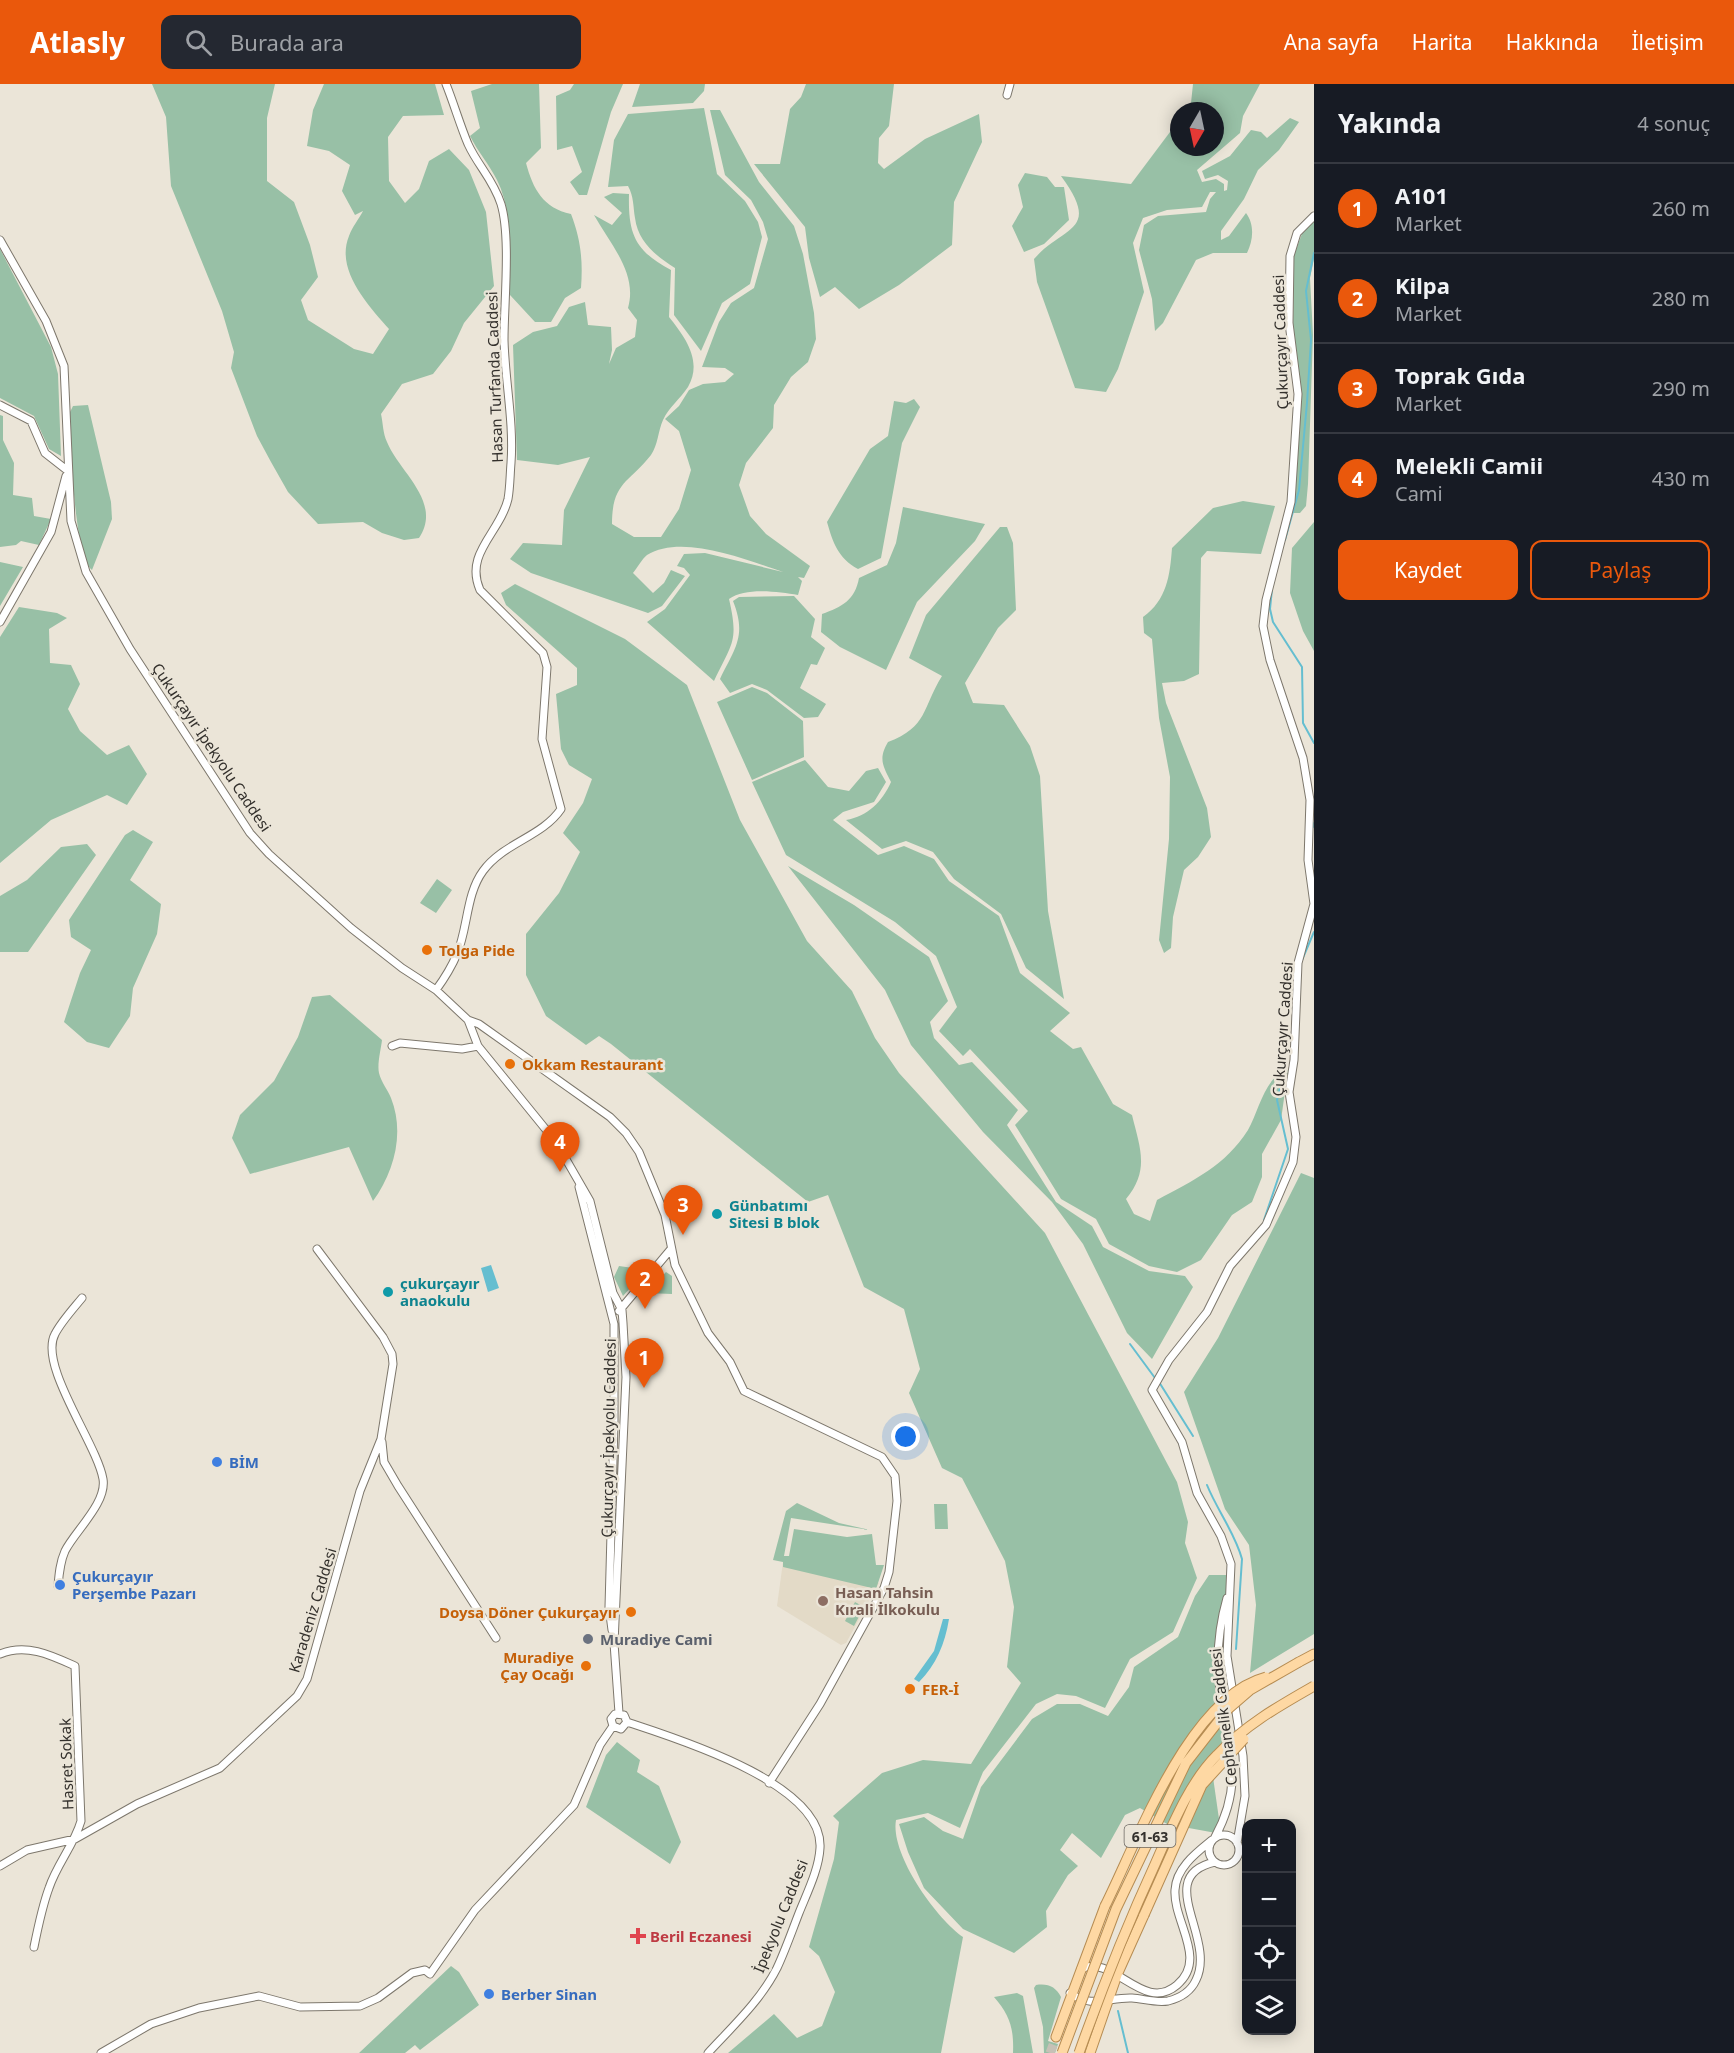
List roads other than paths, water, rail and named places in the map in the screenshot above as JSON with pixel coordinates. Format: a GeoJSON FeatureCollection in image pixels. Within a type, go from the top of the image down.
{"type":"FeatureCollection","features":[{"type":"Feature","properties":{"kind":"main road","name":"61-63"},"geometry":{"type":"LineString","coordinates":[[1062,2053],[1104,1937],[1182,1771],[1228,1709],[1250,1690],[1314,1654]]}},
{"type":"Feature","properties":{"kind":"main road","name":"61-63"},"geometry":{"type":"LineString","coordinates":[[1056,2037],[1070,1994],[1106,1906],[1172,1767],[1203,1724],[1237,1690],[1255,1680],[1277,1674]]}},
{"type":"Feature","properties":{"kind":"main road","name":"61-63"},"geometry":{"type":"LineString","coordinates":[[1079,2053],[1120,1940],[1168,1834],[1195,1784],[1216,1756],[1258,1718],[1314,1686]]}},
{"type":"Feature","properties":{"kind":"main road","name":"61-63"},"geometry":{"type":"LineString","coordinates":[[1090,2053],[1117,1974],[1202,1785],[1222,1760],[1258,1725],[1294,1698]]}},
{"type":"Feature","properties":{"kind":"street","name":"Hasan Turfanda Caddesi"},"geometry":{"type":"LineString","coordinates":[[436,990],[457,954],[476,881],[484,868],[500,855],[552,822],[561,809],[542,739],[547,667],[543,653],[480,590],[475,579],[480,550],[493,531],[508,500],[511,459],[504,342],[505,231],[502,207],[493,182],[469,146],[446,84]]}},
{"type":"Feature","properties":{"kind":"street"},"geometry":{"type":"LineString","coordinates":[[1007,95],[1010,84]]}},
{"type":"Feature","properties":{"kind":"street","name":"Çukurçayır Caddesi"},"geometry":{"type":"LineString","coordinates":[[1153,1387],[1207,1312],[1230,1266],[1266,1225],[1293,1162],[1295,1145],[1289,1092],[1294,1060],[1298,963],[1314,904],[1308,860],[1310,800],[1303,758],[1270,660],[1263,626],[1266,600],[1292,490],[1298,394],[1289,323],[1290,256],[1297,233],[1314,216]]}},
{"type":"Feature","properties":{"kind":"street","name":"Çukurçayır İpekyolu Caddesi"},"geometry":{"type":"LineString","coordinates":[[0,240],[46,321],[64,366],[71,521],[86,572],[130,649],[250,832],[269,854],[351,928],[402,968],[436,990],[468,1020],[478,1046],[556,1142],[590,1201],[613,1293],[622,1310],[626,1377],[614,1643]]}},
{"type":"Feature","properties":{"kind":"street"},"geometry":{"type":"LineString","coordinates":[[0,405],[31,421],[45,453],[68,471],[51,532],[0,622]]}},
{"type":"Feature","properties":{"kind":"street"},"geometry":{"type":"LineString","coordinates":[[468,1020],[479,1024],[610,1117],[626,1133],[639,1152],[665,1215],[675,1265],[708,1333],[730,1362],[744,1391],[882,1457],[895,1476],[895,1526],[884,1588],[820,1704],[769,1783]]}},
{"type":"Feature","properties":{"kind":"street"},"geometry":{"type":"LineString","coordinates":[[392,1046],[400,1043],[462,1049],[478,1046]]}},
{"type":"Feature","properties":{"kind":"street","name":"Çukurçayır İpekyolu Caddesi"},"geometry":{"type":"LineString","coordinates":[[574,1170],[604,1294],[613,1314],[615,1387],[609,1607],[619,1713],[611,1719],[613,1726]]}},
{"type":"Feature","properties":{"kind":"street","name":"Karadeniz Caddesi"},"geometry":{"type":"LineString","coordinates":[[0,1866],[27,1850],[75,1839],[137,1804],[220,1768],[297,1696],[307,1679],[360,1491],[381,1439],[393,1364],[392,1354],[383,1338],[317,1249]]}},
{"type":"Feature","properties":{"kind":"street"},"geometry":{"type":"LineString","coordinates":[[613,1314],[622,1310],[671,1249]]}},
{"type":"Feature","properties":{"kind":"street"},"geometry":{"type":"LineString","coordinates":[[58,1586],[59,1570],[66,1550],[80,1531],[103,1490],[99,1464],[59,1383],[54,1355],[53,1336],[82,1298]]}},
{"type":"Feature","properties":{"kind":"street","name":"Cephanelik Caddesi"},"geometry":{"type":"LineString","coordinates":[[1153,1387],[1182,1442],[1202,1507],[1221,1536],[1231,1564],[1227,1656],[1243,1756],[1245,1796],[1237,1843]]}},
{"type":"Feature","properties":{"kind":"street"},"geometry":{"type":"LineString","coordinates":[[381,1439],[384,1462],[444,1561],[496,1638]]}},
{"type":"Feature","properties":{"kind":"street"},"geometry":{"type":"LineString","coordinates":[[1215,1862],[1209,1854],[1232,1801],[1233,1770],[1218,1663],[1220,1626],[1232,1581]]}},
{"type":"Feature","properties":{"kind":"street","name":"Hasret Sokak"},"geometry":{"type":"LineString","coordinates":[[0,1654],[18,1648],[49,1655],[75,1666],[81,1821],[75,1839],[64,1853],[49,1888],[34,1947]]}},
{"type":"Feature","properties":{"kind":"street"},"geometry":{"type":"LineString","coordinates":[[101,2053],[151,2024],[199,2008],[259,1996],[300,2007],[360,2006],[378,1998],[412,1973],[425,1970],[430,1974],[475,1910],[574,1805],[600,1745],[613,1726],[621,1729],[627,1722],[624,1715],[619,1713]]}},
{"type":"Feature","properties":{"kind":"street","name":"İpekyolu Caddesi"},"geometry":{"type":"LineString","coordinates":[[627,1722],[733,1760],[805,1810],[819,1839],[819,1856],[776,1969],[757,1999],[708,2053]]}},
{"type":"Feature","properties":{"kind":"street"},"geometry":{"type":"LineString","coordinates":[[1070,1994],[1087,2002],[1132,1998],[1167,2001],[1180,1997],[1194,1984],[1202,1962],[1202,1947],[1188,1906],[1188,1886],[1194,1871],[1201,1865],[1215,1862],[1225,1864],[1234,1861],[1238,1852],[1237,1843],[1225,1834],[1214,1839],[1185,1866],[1175,1890],[1190,1952],[1190,1965],[1184,1977],[1175,1987],[1164,1992],[1149,1992],[1126,1982],[1117,1974],[1089,1965],[1080,1970]]}},
{"type":"Feature","properties":{"kind":"water"},"geometry":{"type":"Polygon","coordinates":[[[491,1265],[499,1288],[488,1292],[481,1268],[491,1265]]]}},
{"type":"Feature","properties":{"kind":"water"},"geometry":{"type":"Polygon","coordinates":[[[943,1619],[949,1619],[942,1645],[935,1661],[919,1682],[914,1679],[934,1651],[943,1619]]]}},
{"type":"Feature","properties":{"kind":"waterway"},"geometry":{"type":"LineString","coordinates":[[1285,540],[1299,490],[1311,340],[1306,291],[1314,253]]}},
{"type":"Feature","properties":{"kind":"waterway"},"geometry":{"type":"LineString","coordinates":[[1272,589],[1270,609],[1273,622],[1302,667],[1303,723],[1314,743]]}},
{"type":"Feature","properties":{"kind":"waterway"},"geometry":{"type":"LineString","coordinates":[[1302,960],[1314,932]]}},
{"type":"Feature","properties":{"kind":"waterway"},"geometry":{"type":"LineString","coordinates":[[1264,1220],[1288,1149],[1277,1100],[1286,1065]]}},
{"type":"Feature","properties":{"kind":"waterway"},"geometry":{"type":"LineString","coordinates":[[1130,1344],[1155,1378]]}},
{"type":"Feature","properties":{"kind":"waterway"},"geometry":{"type":"LineString","coordinates":[[1159,1382],[1193,1436]]}},
{"type":"Feature","properties":{"kind":"waterway"},"geometry":{"type":"LineString","coordinates":[[1207,1485],[1242,1559],[1236,1649]]}},
{"type":"Feature","properties":{"kind":"waterway"},"geometry":{"type":"LineString","coordinates":[[1118,2011],[1128,2053]]}},
{"type":"Feature","properties":{"kind":"tunnel"},"geometry":{"type":"LineString","coordinates":[[1050,2053],[1056,2037]]}},
{"type":"Feature","properties":{"kind":"place","name":"Tolga Pide"},"geometry":{"type":"Point","coordinates":[427,950]}},
{"type":"Feature","properties":{"kind":"place","name":"Okkam Restaurant"},"geometry":{"type":"Point","coordinates":[510,1064]}},
{"type":"Feature","properties":{"kind":"place","name":"Melekli Camii"},"geometry":{"type":"Point","coordinates":[560,1172]}},
{"type":"Feature","properties":{"kind":"place","name":"Günbatımı Sitesi B blok"},"geometry":{"type":"Point","coordinates":[717,1214]}},
{"type":"Feature","properties":{"kind":"place","name":"Toprak Gıda"},"geometry":{"type":"Point","coordinates":[683,1235]}},
{"type":"Feature","properties":{"kind":"place","name":"çukurçayır anaokulu"},"geometry":{"type":"Point","coordinates":[388,1292]}},
{"type":"Feature","properties":{"kind":"place","name":"Kilpa"},"geometry":{"type":"Point","coordinates":[645,1309]}},
{"type":"Feature","properties":{"kind":"place","name":"A101"},"geometry":{"type":"Point","coordinates":[644,1388]}},
{"type":"Feature","properties":{"kind":"place","name":"BİM"},"geometry":{"type":"Point","coordinates":[217,1462]}},
{"type":"Feature","properties":{"kind":"place","name":"Çukurçayır Perşembe Pazarı"},"geometry":{"type":"Point","coordinates":[60,1585]}},
{"type":"Feature","properties":{"kind":"place","name":"Hasan Tahsin Kırali İlkokulu"},"geometry":{"type":"Point","coordinates":[823,1601]}},
{"type":"Feature","properties":{"kind":"place","name":"Doysa Döner Çukurçayır"},"geometry":{"type":"Point","coordinates":[631,1612]}},
{"type":"Feature","properties":{"kind":"place","name":"Muradiye Cami"},"geometry":{"type":"Point","coordinates":[588,1639]}},
{"type":"Feature","properties":{"kind":"place","name":"Muradiye Çay Ocağı"},"geometry":{"type":"Point","coordinates":[586,1666]}},
{"type":"Feature","properties":{"kind":"place","name":"FER-İ"},"geometry":{"type":"Point","coordinates":[910,1689]}},
{"type":"Feature","properties":{"kind":"place","name":"Beril Eczanesi"},"geometry":{"type":"Point","coordinates":[638,1936]}},
{"type":"Feature","properties":{"kind":"place","name":"Berber Sinan"},"geometry":{"type":"Point","coordinates":[489,1994]}}]}
